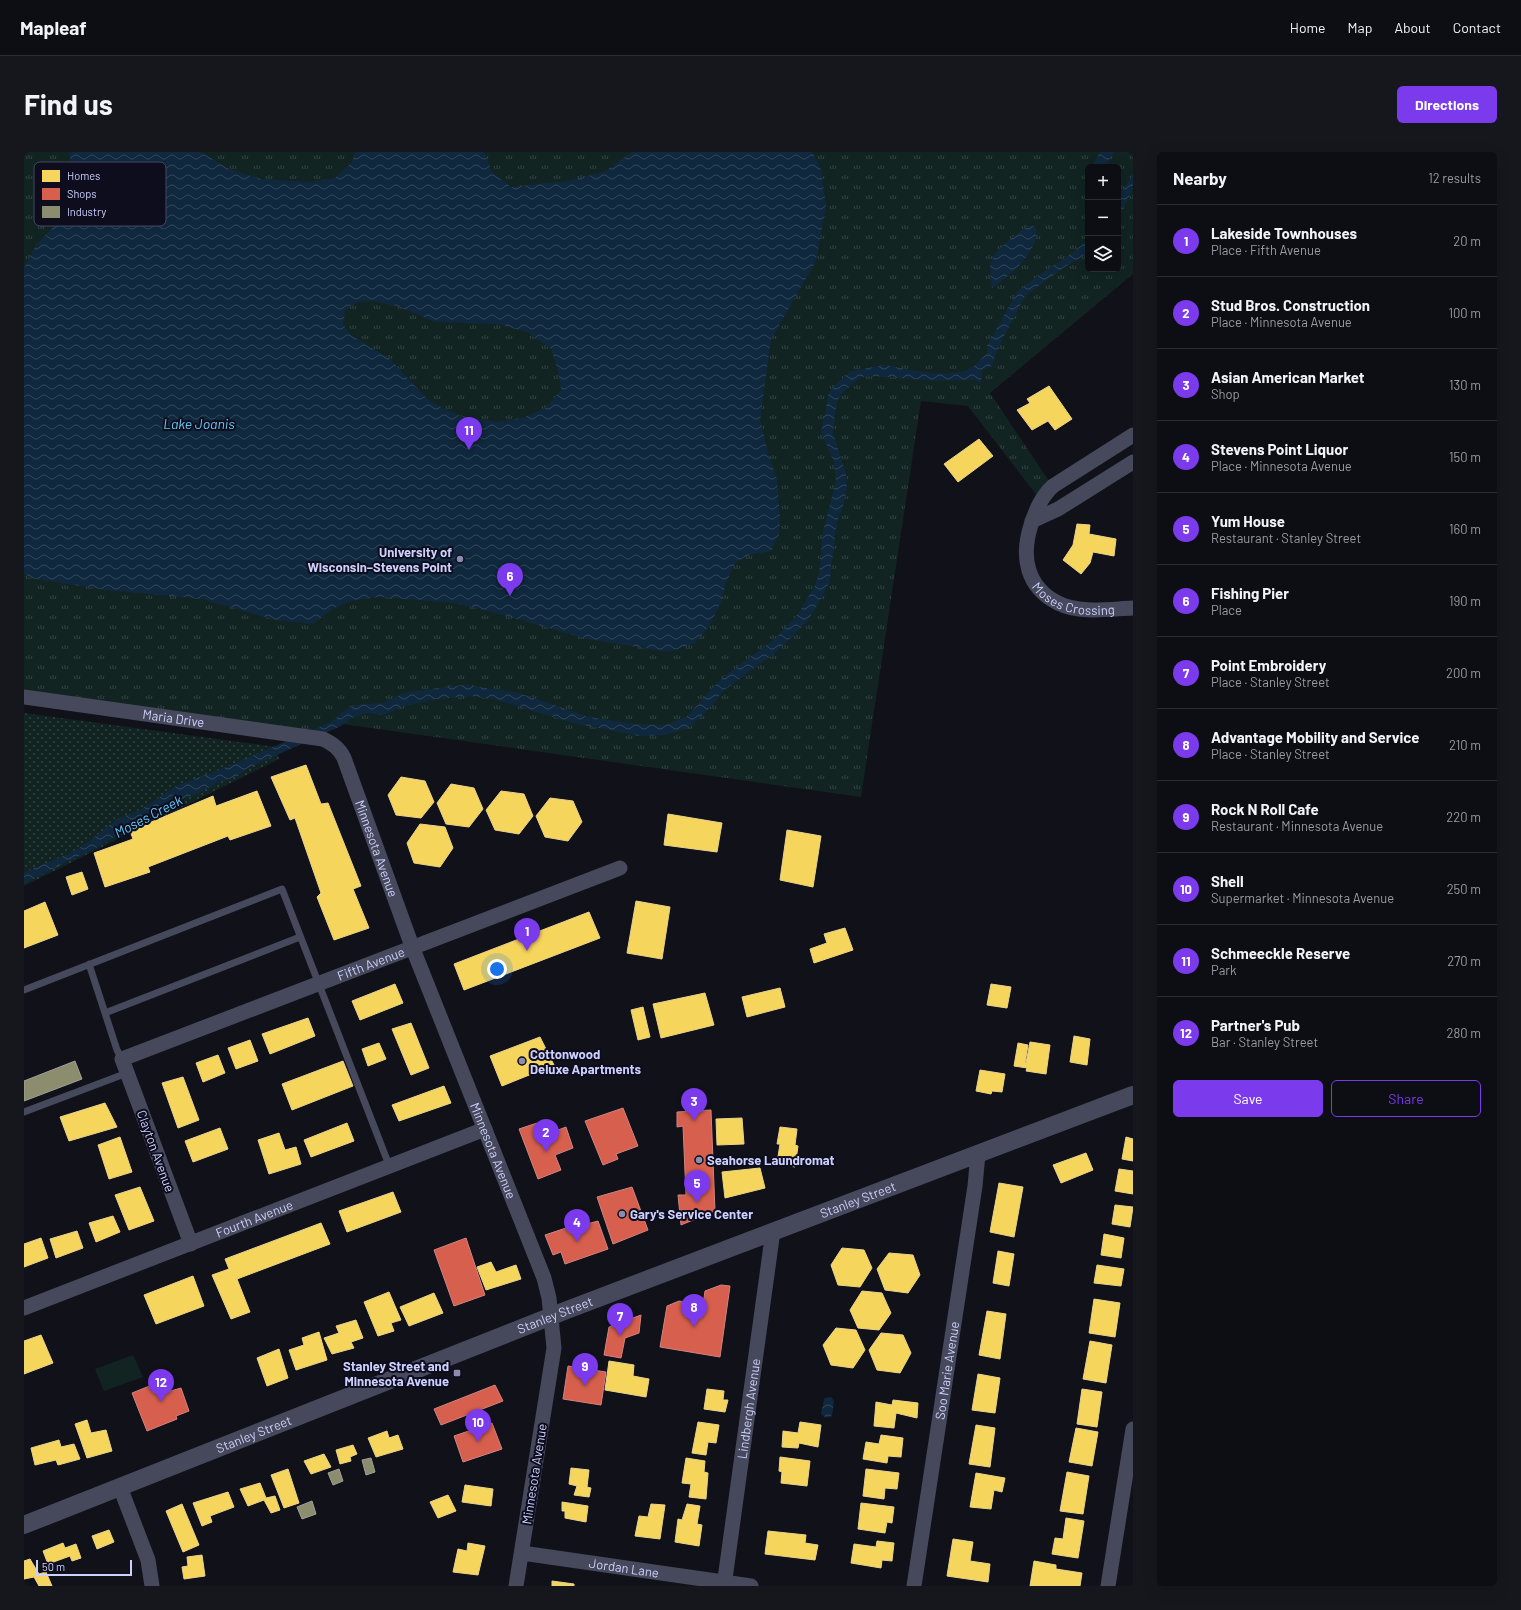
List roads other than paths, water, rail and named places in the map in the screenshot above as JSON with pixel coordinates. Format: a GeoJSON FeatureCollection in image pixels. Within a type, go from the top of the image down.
{"type":"FeatureCollection","features":[{"type":"Feature","properties":{"kind":"street","name":"Moses Crossing"},"geometry":{"type":"LineString","coordinates":[[1133,435],[1053,486],[1039,503],[1026,538],[1026,561],[1029,574],[1036,585],[1047,596],[1065,606],[1083,609],[1133,608]]}},
{"type":"Feature","properties":{"kind":"street"},"geometry":{"type":"LineString","coordinates":[[1032,521],[1058,509],[1133,462]]}},
{"type":"Feature","properties":{"kind":"street","name":"Maria Drive"},"geometry":{"type":"LineString","coordinates":[[24,697],[323,739]]}},
{"type":"Feature","properties":{"kind":"street","name":"Minnesota Avenue"},"geometry":{"type":"LineString","coordinates":[[323,739],[336,746],[344,758],[413,949],[548,1290],[554,1348],[516,1586]]}},
{"type":"Feature","properties":{"kind":"street","name":"Fifth Avenue"},"geometry":{"type":"LineString","coordinates":[[125,1066],[318,984],[413,949],[620,868]]}},
{"type":"Feature","properties":{"kind":"street","name":"Clayton Avenue"},"geometry":{"type":"LineString","coordinates":[[125,1066],[191,1244]]}},
{"type":"Feature","properties":{"kind":"street","name":"Stanley Street"},"geometry":{"type":"LineString","coordinates":[[24,1525],[551,1316],[1133,1095]]}},
{"type":"Feature","properties":{"kind":"street","name":"Fourth Avenue"},"geometry":{"type":"LineString","coordinates":[[24,1308],[485,1129]]}},
{"type":"Feature","properties":{"kind":"street","name":"Soo Marie Avenue"},"geometry":{"type":"LineString","coordinates":[[914,1586],[975,1186],[978,1154]]}},
{"type":"Feature","properties":{"kind":"street","name":"Lindbergh Avenue"},"geometry":{"type":"LineString","coordinates":[[725,1585],[773,1231]]}},
{"type":"Feature","properties":{"kind":"street"},"geometry":{"type":"LineString","coordinates":[[1108,1586],[1133,1428]]}},
{"type":"Feature","properties":{"kind":"street"},"geometry":{"type":"LineString","coordinates":[[120,1487],[148,1560],[152,1586]]}},
{"type":"Feature","properties":{"kind":"street","name":"Jordan Lane"},"geometry":{"type":"LineString","coordinates":[[522,1553],[725,1585],[750,1586]]}},
{"type":"Feature","properties":{"kind":"lane"},"geometry":{"type":"LineString","coordinates":[[24,990],[282,889],[389,1165]]}},
{"type":"Feature","properties":{"kind":"lane"},"geometry":{"type":"LineString","coordinates":[[105,1013],[300,937]]}},
{"type":"Feature","properties":{"kind":"lane"},"geometry":{"type":"LineString","coordinates":[[24,1112],[125,1066],[117,1050],[88,964]]}},
{"type":"Feature","properties":{"kind":"water","name":"Lake Joanis"},"geometry":{"type":"Polygon","coordinates":[[[69,152],[201,152],[229,169],[261,179],[309,182],[335,178],[352,162],[355,152],[484,152],[492,172],[511,187],[567,181],[604,172],[632,152],[812,152],[821,169],[826,206],[816,261],[771,339],[760,420],[769,456],[777,479],[780,518],[779,535],[771,551],[749,555],[736,562],[726,582],[721,602],[710,625],[695,643],[669,652],[587,639],[500,614],[454,603],[379,597],[351,601],[332,609],[313,624],[275,620],[202,599],[106,590],[30,578],[24,573],[24,268],[36,245],[54,226],[166,226],[166,162],[71,162],[69,152]],[[372,301],[357,302],[345,311],[343,324],[351,335],[390,359],[429,401],[460,416],[497,422],[522,418],[546,408],[561,390],[558,371],[551,349],[527,332],[497,324],[435,322],[397,306],[372,301]]]}},
{"type":"Feature","properties":{"kind":"water"},"geometry":{"type":"Polygon","coordinates":[[[1100,152],[1114,152],[1107,164],[1094,164],[1100,152]]]}},
{"type":"Feature","properties":{"kind":"water"},"geometry":{"type":"Polygon","coordinates":[[[1133,176],[1133,189],[1121,212],[1121,195],[1125,186],[1133,176]]]}},
{"type":"Feature","properties":{"kind":"water"},"geometry":{"type":"Polygon","coordinates":[[[1031,225],[1036,228],[1035,240],[1027,257],[1016,269],[992,288],[990,268],[991,260],[1010,239],[1031,225]]]}},
{"type":"Feature","properties":{"kind":"water","name":"Moses Creek"},"geometry":{"type":"Polygon","coordinates":[[[1085,242],[1085,254],[1025,296],[997,350],[992,366],[982,370],[981,383],[974,380],[935,381],[875,376],[861,377],[841,394],[836,404],[833,433],[846,474],[847,488],[835,533],[830,581],[806,623],[774,654],[724,690],[708,710],[689,728],[665,735],[639,736],[573,723],[493,699],[470,696],[437,699],[404,706],[383,715],[367,713],[352,718],[341,726],[248,768],[238,776],[217,783],[199,793],[163,808],[87,853],[70,860],[24,884],[24,873],[66,855],[86,844],[117,819],[140,810],[176,786],[229,766],[333,721],[342,712],[354,705],[383,703],[406,692],[463,685],[516,692],[589,717],[636,724],[665,725],[686,717],[722,678],[776,638],[798,614],[814,587],[819,573],[823,531],[836,481],[834,462],[821,432],[829,392],[851,371],[885,365],[916,371],[944,374],[965,371],[974,366],[987,353],[987,346],[1017,292],[1036,277],[1068,256],[1085,242]]]}},
{"type":"Feature","properties":{"kind":"water"},"geometry":{"type":"Polygon","coordinates":[[[831,1397],[834,1401],[832,1416],[826,1418],[821,1414],[824,1399],[831,1397]]]}},
{"type":"Feature","properties":{"kind":"place","name":"Schmeeckle Reserve"},"geometry":{"type":"Point","coordinates":[469,450]}},
{"type":"Feature","properties":{"kind":"place","name":"University of Wisconsin–Stevens Point"},"geometry":{"type":"Point","coordinates":[460,559]}},
{"type":"Feature","properties":{"kind":"place","name":"Fishing Pier"},"geometry":{"type":"Point","coordinates":[510,596]}},
{"type":"Feature","properties":{"kind":"place","name":"Lakeside Townhouses"},"geometry":{"type":"Point","coordinates":[527,951]}},
{"type":"Feature","properties":{"kind":"place","name":"Cottonwood Deluxe Apartments"},"geometry":{"type":"Point","coordinates":[522,1061]}},
{"type":"Feature","properties":{"kind":"place","name":"Asian American Market"},"geometry":{"type":"Point","coordinates":[694,1121]}},
{"type":"Feature","properties":{"kind":"place","name":"Stud Bros. Construction"},"geometry":{"type":"Point","coordinates":[546,1152]}},
{"type":"Feature","properties":{"kind":"place","name":"Seahorse Laundromat"},"geometry":{"type":"Point","coordinates":[699,1160]}},
{"type":"Feature","properties":{"kind":"place","name":"Yum House"},"geometry":{"type":"Point","coordinates":[697,1203]}},
{"type":"Feature","properties":{"kind":"place","name":"Gary's Service Center"},"geometry":{"type":"Point","coordinates":[622,1214]}},
{"type":"Feature","properties":{"kind":"place","name":"Stevens Point Liquor"},"geometry":{"type":"Point","coordinates":[577,1242]}},
{"type":"Feature","properties":{"kind":"place","name":"Advantage Mobility and Service"},"geometry":{"type":"Point","coordinates":[694,1327]}},
{"type":"Feature","properties":{"kind":"place","name":"Point Embroidery"},"geometry":{"type":"Point","coordinates":[620,1336]}},
{"type":"Feature","properties":{"kind":"place","name":"Stanley Street and Minnesota Avenue"},"geometry":{"type":"Point","coordinates":[457,1373]}},
{"type":"Feature","properties":{"kind":"place","name":"Rock N Roll Cafe"},"geometry":{"type":"Point","coordinates":[585,1386]}},
{"type":"Feature","properties":{"kind":"place","name":"Partner's Pub"},"geometry":{"type":"Point","coordinates":[161,1402]}},
{"type":"Feature","properties":{"kind":"place","name":"Shell"},"geometry":{"type":"Point","coordinates":[478,1442]}}]}
